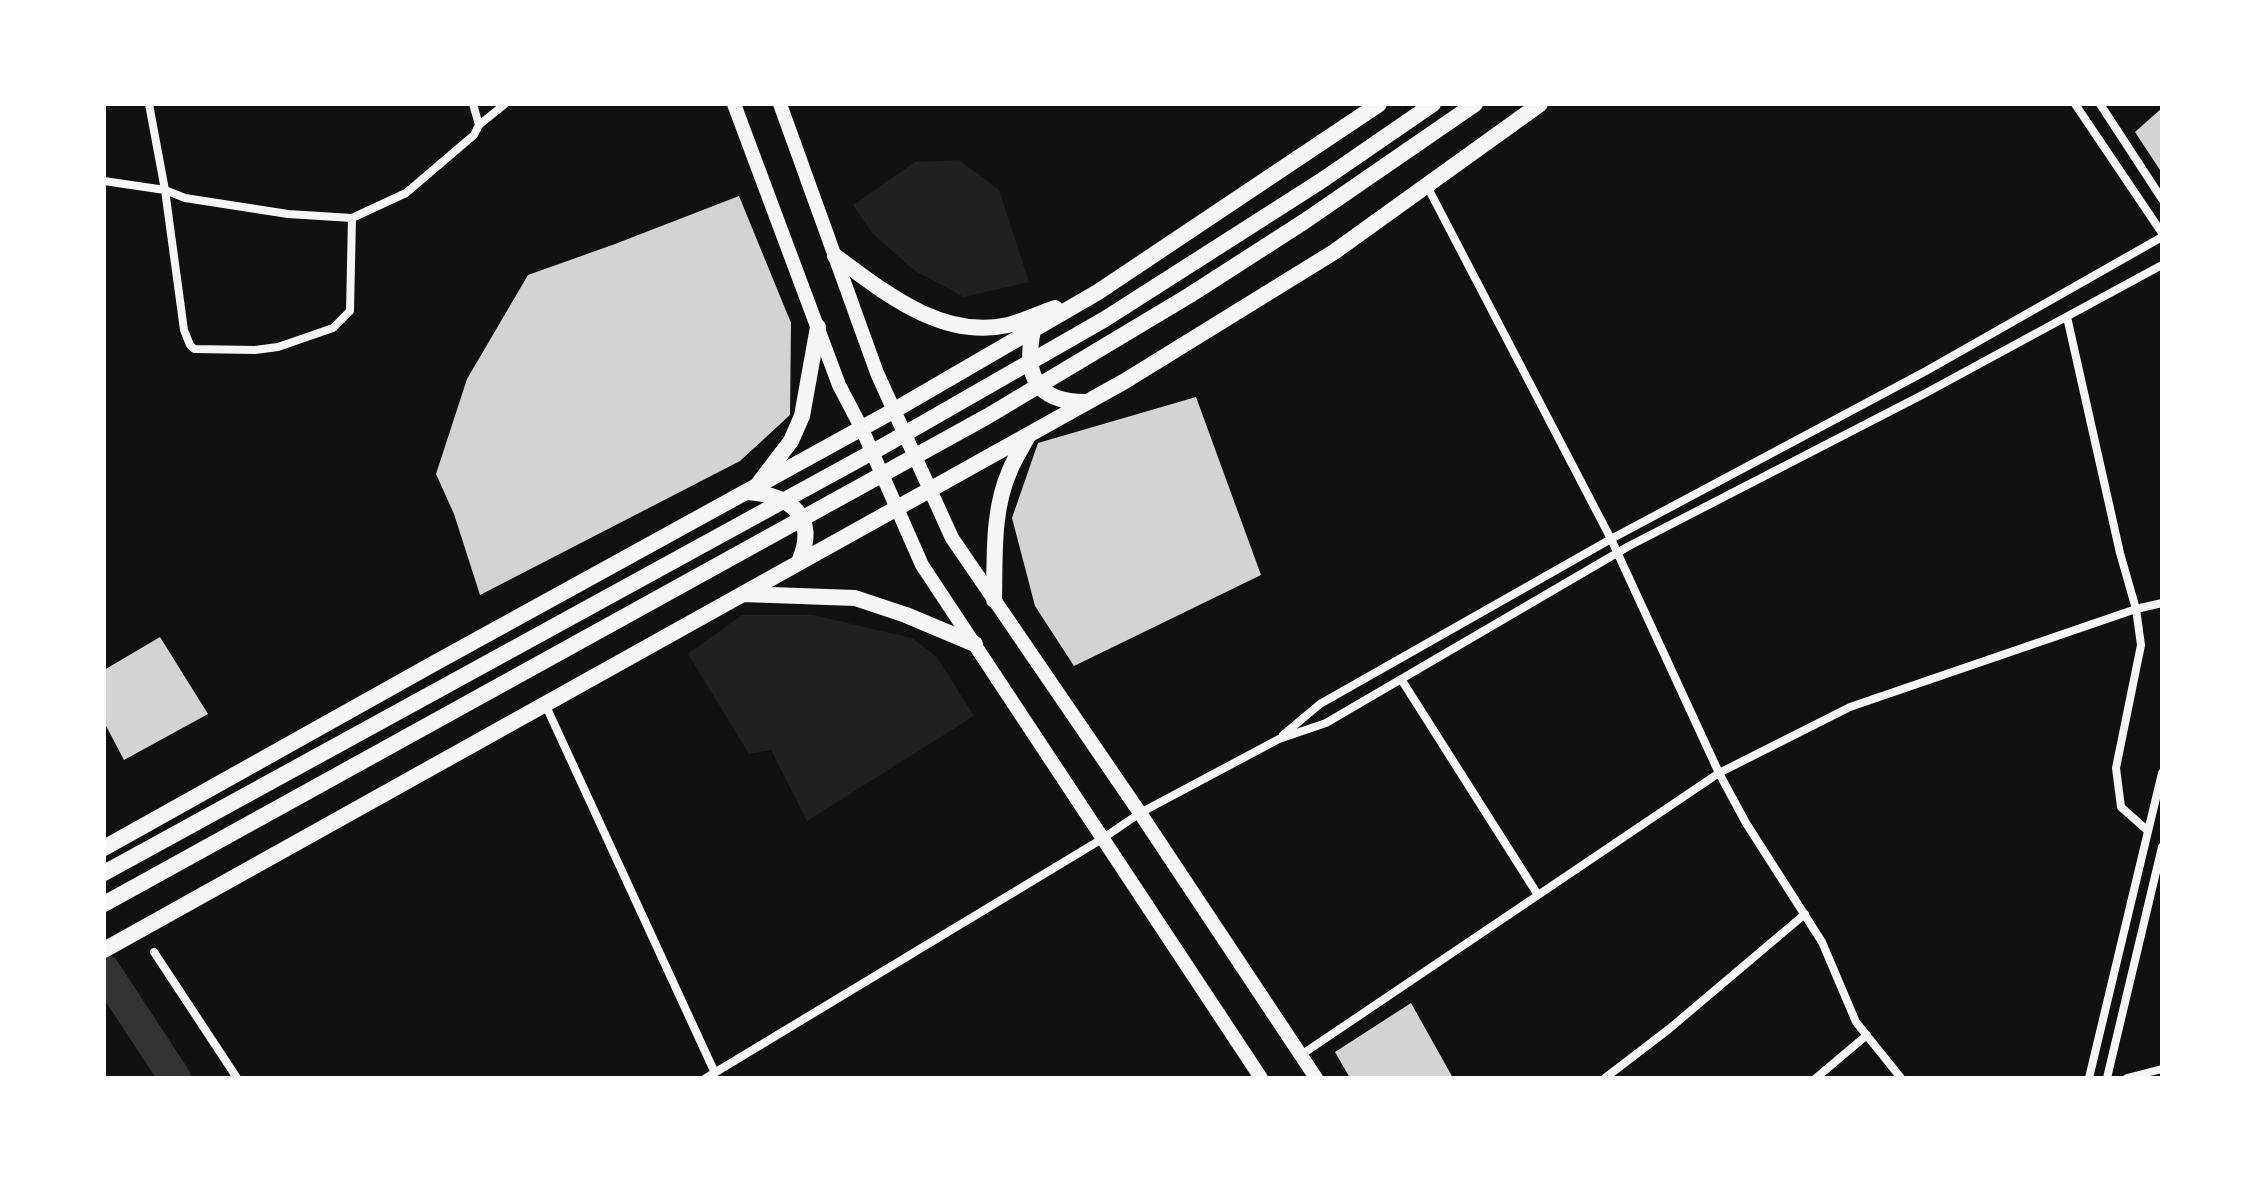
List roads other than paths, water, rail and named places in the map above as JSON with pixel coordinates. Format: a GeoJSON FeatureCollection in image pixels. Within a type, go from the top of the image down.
{"type":"FeatureCollection","features":[{"type":"Feature","properties":{"kind":"main road"},"geometry":{"type":"LineString","coordinates":[[734,104],[839,385],[862,429],[922,565],[1261,1078]]}},
{"type":"Feature","properties":{"kind":"main road"},"geometry":{"type":"LineString","coordinates":[[780,104],[877,373],[952,538],[1316,1078]]}},
{"type":"Feature","properties":{"kind":"main road"},"geometry":{"type":"LineString","coordinates":[[104,848],[862,429],[1033,330],[1098,292],[1379,104]]}},
{"type":"Feature","properties":{"kind":"main road"},"geometry":{"type":"LineString","coordinates":[[104,873],[887,444],[1105,319],[1321,181],[1433,104]]}},
{"type":"Feature","properties":{"kind":"main road"},"geometry":{"type":"LineString","coordinates":[[104,904],[988,416],[1190,295],[1305,221],[1475,104]]}},
{"type":"Feature","properties":{"kind":"main road"},"geometry":{"type":"LineString","coordinates":[[104,950],[1125,381],[1334,252],[1540,104]]}},
{"type":"Feature","properties":{"kind":"main road"},"geometry":{"type":"LineString","coordinates":[[835,256],[914,311],[965,327],[1007,325],[1098,292]]}},
{"type":"Feature","properties":{"kind":"main road"},"geometry":{"type":"LineString","coordinates":[[751,490],[791,441],[802,416],[818,327]]}},
{"type":"Feature","properties":{"kind":"main road"},"geometry":{"type":"LineString","coordinates":[[1033,330],[1029,352],[1032,374],[1038,387],[1053,397],[1086,402]]}},
{"type":"Feature","properties":{"kind":"main road"},"geometry":{"type":"LineString","coordinates":[[994,600],[999,502],[1010,470],[1029,435]]}},
{"type":"Feature","properties":{"kind":"main road"},"geometry":{"type":"LineString","coordinates":[[751,490],[769,494],[800,512],[806,538],[799,562]]}},
{"type":"Feature","properties":{"kind":"main road"},"geometry":{"type":"LineString","coordinates":[[741,594],[855,598],[975,644]]}},
{"type":"Feature","properties":{"kind":"street"},"geometry":{"type":"LineString","coordinates":[[149,104],[165,190],[184,330],[194,349],[255,350],[278,347],[333,328],[350,311],[352,218]]}},
{"type":"Feature","properties":{"kind":"street"},"geometry":{"type":"LineString","coordinates":[[473,104],[479,125]]}},
{"type":"Feature","properties":{"kind":"street"},"geometry":{"type":"LineString","coordinates":[[104,181],[165,190],[185,198],[288,214],[352,218],[406,193],[505,104]]}},
{"type":"Feature","properties":{"kind":"street"},"geometry":{"type":"LineString","coordinates":[[1279,739],[1320,704],[1611,539],[1926,371],[2162,235],[2075,104]]}},
{"type":"Feature","properties":{"kind":"street"},"geometry":{"type":"LineString","coordinates":[[2100,104],[2162,199]]}},
{"type":"Feature","properties":{"kind":"street"},"geometry":{"type":"LineString","coordinates":[[1427,185],[1611,539],[1719,773],[1746,823],[1822,942],[1856,1022],[1901,1078]]}},
{"type":"Feature","properties":{"kind":"street"},"geometry":{"type":"LineString","coordinates":[[706,1078],[1140,813],[1279,739],[1326,723],[1617,553],[1924,394],[2162,265]]}},
{"type":"Feature","properties":{"kind":"street"},"geometry":{"type":"LineString","coordinates":[[2067,317],[2120,553],[2136,609],[2141,645],[2116,768],[2121,807],[2148,831]]}},
{"type":"Feature","properties":{"kind":"street"},"geometry":{"type":"LineString","coordinates":[[1301,1055],[1719,773],[1850,707],[2136,609],[2162,603]]}},
{"type":"Feature","properties":{"kind":"street"},"geometry":{"type":"LineString","coordinates":[[1401,679],[1538,895]]}},
{"type":"Feature","properties":{"kind":"street"},"geometry":{"type":"LineString","coordinates":[[545,704],[715,1073]]}},
{"type":"Feature","properties":{"kind":"street"},"geometry":{"type":"LineString","coordinates":[[2089,1078],[2162,773]]}},
{"type":"Feature","properties":{"kind":"street"},"geometry":{"type":"LineString","coordinates":[[2107,1078],[2162,847]]}},
{"type":"Feature","properties":{"kind":"street"},"geometry":{"type":"LineString","coordinates":[[2151,890],[2162,889]]}},
{"type":"Feature","properties":{"kind":"street"},"geometry":{"type":"LineString","coordinates":[[1605,1078],[1669,1029],[1805,914]]}},
{"type":"Feature","properties":{"kind":"street"},"geometry":{"type":"LineString","coordinates":[[154,952],[237,1078]]}},
{"type":"Feature","properties":{"kind":"street"},"geometry":{"type":"LineString","coordinates":[[1816,1078],[1867,1035]]}},
{"type":"Feature","properties":{"kind":"street"},"geometry":{"type":"LineString","coordinates":[[2127,1078],[2162,1069]]}},
{"type":"Feature","properties":{"kind":"waterway"},"geometry":{"type":"LineString","coordinates":[[104,970],[175,1078]]}}]}
